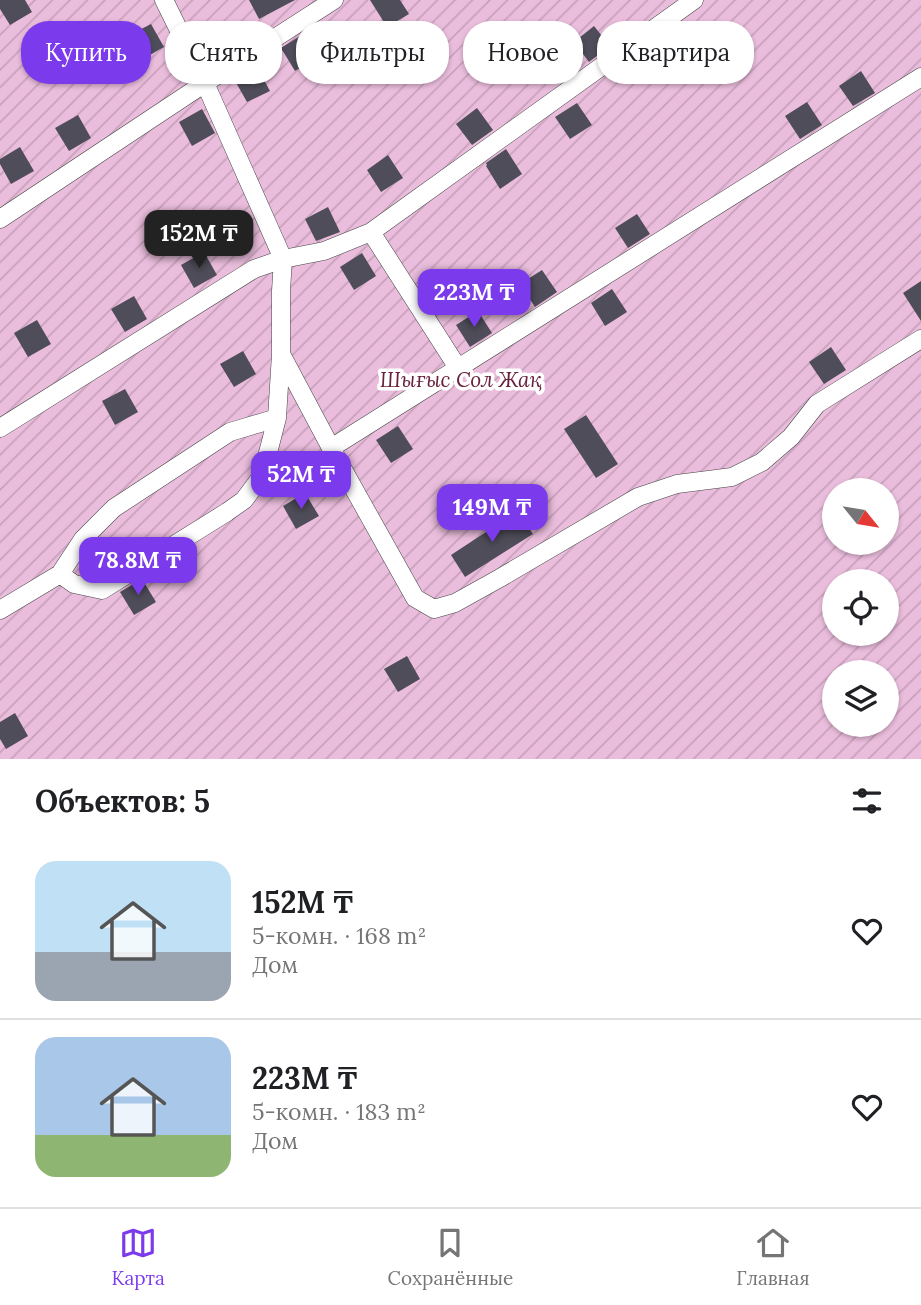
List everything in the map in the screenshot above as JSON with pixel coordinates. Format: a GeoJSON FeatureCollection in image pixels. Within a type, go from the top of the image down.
{"type":"FeatureCollection","features":[{"type":"Feature","properties":{"kind":"street"},"geometry":{"type":"LineString","coordinates":[[164,0],[174,21]]}},
{"type":"Feature","properties":{"kind":"street"},"geometry":{"type":"LineString","coordinates":[[282,33],[334,0]]}},
{"type":"Feature","properties":{"kind":"street"},"geometry":{"type":"LineString","coordinates":[[0,428],[254,269],[283,259],[324,251],[371,232],[694,0]]}},
{"type":"Feature","properties":{"kind":"street"},"geometry":{"type":"LineString","coordinates":[[331,448],[921,77]]}},
{"type":"Feature","properties":{"kind":"street"},"geometry":{"type":"LineString","coordinates":[[0,219],[203,84]]}},
{"type":"Feature","properties":{"kind":"street"},"geometry":{"type":"LineString","coordinates":[[60,574],[74,584],[102,590],[244,500],[262,476],[277,418],[283,259],[205,84]]}},
{"type":"Feature","properties":{"kind":"street"},"geometry":{"type":"LineString","coordinates":[[371,232],[458,368]]}},
{"type":"Feature","properties":{"kind":"street"},"geometry":{"type":"LineString","coordinates":[[281,354],[415,598],[434,609],[455,603],[638,497],[677,484],[732,477],[762,461],[792,437],[817,404],[921,339]]}},
{"type":"Feature","properties":{"kind":"street"},"geometry":{"type":"LineString","coordinates":[[0,610],[60,574],[83,539],[114,508],[230,432],[277,418]]}},
{"type":"Feature","properties":{"kind":"green space","name":"Шығыс Сол Жақ"},"geometry":{"type":"Polygon","coordinates":[[[0,0],[921,0],[921,759],[0,759],[0,0]]]}},
{"type":"Feature","properties":{"kind":"building"},"geometry":{"type":"Polygon","coordinates":[[[0,0],[25,0],[32,12],[10,25],[0,9],[0,0]]]}},
{"type":"Feature","properties":{"kind":"building"},"geometry":{"type":"Polygon","coordinates":[[[249,0],[295,0],[259,19],[249,0]]]}},
{"type":"Feature","properties":{"kind":"building"},"geometry":{"type":"Polygon","coordinates":[[[370,0],[400,0],[409,14],[397,21],[383,21],[370,0]]]}},
{"type":"Feature","properties":{"kind":"building"},"geometry":{"type":"Polygon","coordinates":[[[151,24],[164,47],[151,54],[151,24]]]}},
{"type":"Feature","properties":{"kind":"building"},"geometry":{"type":"Polygon","coordinates":[[[594,26],[597,30],[597,56],[589,62],[583,54],[583,35],[594,26]]]}},
{"type":"Feature","properties":{"kind":"building"},"geometry":{"type":"Polygon","coordinates":[[[296,38],[295,71],[282,50],[296,38]]]}},
{"type":"Feature","properties":{"kind":"building"},"geometry":{"type":"Polygon","coordinates":[[[861,71],[875,93],[853,106],[839,86],[861,71]]]}},
{"type":"Feature","properties":{"kind":"building"},"geometry":{"type":"Polygon","coordinates":[[[237,84],[266,84],[270,91],[247,102],[237,84]]]}},
{"type":"Feature","properties":{"kind":"building"},"geometry":{"type":"Polygon","coordinates":[[[807,102],[822,125],[800,139],[785,116],[807,102]]]}},
{"type":"Feature","properties":{"kind":"building"},"geometry":{"type":"Polygon","coordinates":[[[577,103],[592,125],[570,139],[555,117],[577,103]]]}},
{"type":"Feature","properties":{"kind":"building"},"geometry":{"type":"Polygon","coordinates":[[[477,108],[493,130],[472,145],[456,124],[477,108]]]}},
{"type":"Feature","properties":{"kind":"building"},"geometry":{"type":"Polygon","coordinates":[[[202,109],[215,133],[192,146],[179,122],[202,109]]]}},
{"type":"Feature","properties":{"kind":"building"},"geometry":{"type":"Polygon","coordinates":[[[78,115],[91,138],[69,151],[55,128],[78,115]]]}},
{"type":"Feature","properties":{"kind":"building"},"geometry":{"type":"Polygon","coordinates":[[[20,147],[34,171],[11,184],[0,159],[20,147]]]}},
{"type":"Feature","properties":{"kind":"building"},"geometry":{"type":"Polygon","coordinates":[[[506,149],[522,174],[500,189],[486,163],[506,149]]]}},
{"type":"Feature","properties":{"kind":"building"},"geometry":{"type":"Polygon","coordinates":[[[388,155],[403,178],[381,192],[367,170],[388,155]]]}},
{"type":"Feature","properties":{"kind":"building"},"geometry":{"type":"Polygon","coordinates":[[[328,207],[340,232],[316,241],[305,219],[328,207]]]}},
{"type":"Feature","properties":{"kind":"building"},"geometry":{"type":"Polygon","coordinates":[[[637,214],[650,234],[628,248],[615,228],[637,214]]]}},
{"type":"Feature","properties":{"kind":"building"},"geometry":{"type":"Polygon","coordinates":[[[204,252],[217,275],[194,288],[181,265],[204,252]]]}},
{"type":"Feature","properties":{"kind":"building"},"geometry":{"type":"Polygon","coordinates":[[[362,253],[376,276],[354,290],[340,267],[362,253]]]}},
{"type":"Feature","properties":{"kind":"building"},"geometry":{"type":"Polygon","coordinates":[[[542,270],[557,292],[535,307],[520,284],[542,270]]]}},
{"type":"Feature","properties":{"kind":"building"},"geometry":{"type":"Polygon","coordinates":[[[921,281],[921,321],[903,293],[921,281]]]}},
{"type":"Feature","properties":{"kind":"building"},"geometry":{"type":"Polygon","coordinates":[[[612,289],[627,312],[605,326],[591,303],[612,289]]]}},
{"type":"Feature","properties":{"kind":"building"},"geometry":{"type":"Polygon","coordinates":[[[134,296],[147,319],[125,332],[111,309],[134,296]]]}},
{"type":"Feature","properties":{"kind":"building"},"geometry":{"type":"Polygon","coordinates":[[[478,311],[492,333],[470,347],[456,325],[478,311]]]}},
{"type":"Feature","properties":{"kind":"building"},"geometry":{"type":"Polygon","coordinates":[[[37,320],[51,344],[28,357],[14,333],[37,320]]]}},
{"type":"Feature","properties":{"kind":"building"},"geometry":{"type":"Polygon","coordinates":[[[831,347],[846,370],[824,384],[809,362],[831,347]]]}},
{"type":"Feature","properties":{"kind":"building"},"geometry":{"type":"Polygon","coordinates":[[[243,351],[256,374],[234,387],[220,364],[243,351]]]}},
{"type":"Feature","properties":{"kind":"building"},"geometry":{"type":"Polygon","coordinates":[[[125,389],[138,412],[115,425],[102,401],[125,389]]]}},
{"type":"Feature","properties":{"kind":"building"},"geometry":{"type":"Polygon","coordinates":[[[586,415],[618,464],[596,478],[564,429],[586,415]]]}},
{"type":"Feature","properties":{"kind":"building"},"geometry":{"type":"Polygon","coordinates":[[[398,426],[413,449],[391,463],[376,440],[398,426]]]}},
{"type":"Feature","properties":{"kind":"building"},"geometry":{"type":"Polygon","coordinates":[[[305,493],[319,516],[296,529],[283,506],[305,493]]]}},
{"type":"Feature","properties":{"kind":"building"},"geometry":{"type":"Polygon","coordinates":[[[518,511],[533,534],[465,577],[451,555],[518,511]]]}},
{"type":"Feature","properties":{"kind":"building"},"geometry":{"type":"Polygon","coordinates":[[[142,579],[156,602],[134,615],[120,592],[142,579]]]}},
{"type":"Feature","properties":{"kind":"building"},"geometry":{"type":"Polygon","coordinates":[[[407,656],[420,679],[398,692],[384,669],[407,656]]]}},
{"type":"Feature","properties":{"kind":"building"},"geometry":{"type":"Polygon","coordinates":[[[15,713],[28,736],[6,749],[0,739],[0,722],[15,713]]]}}]}
